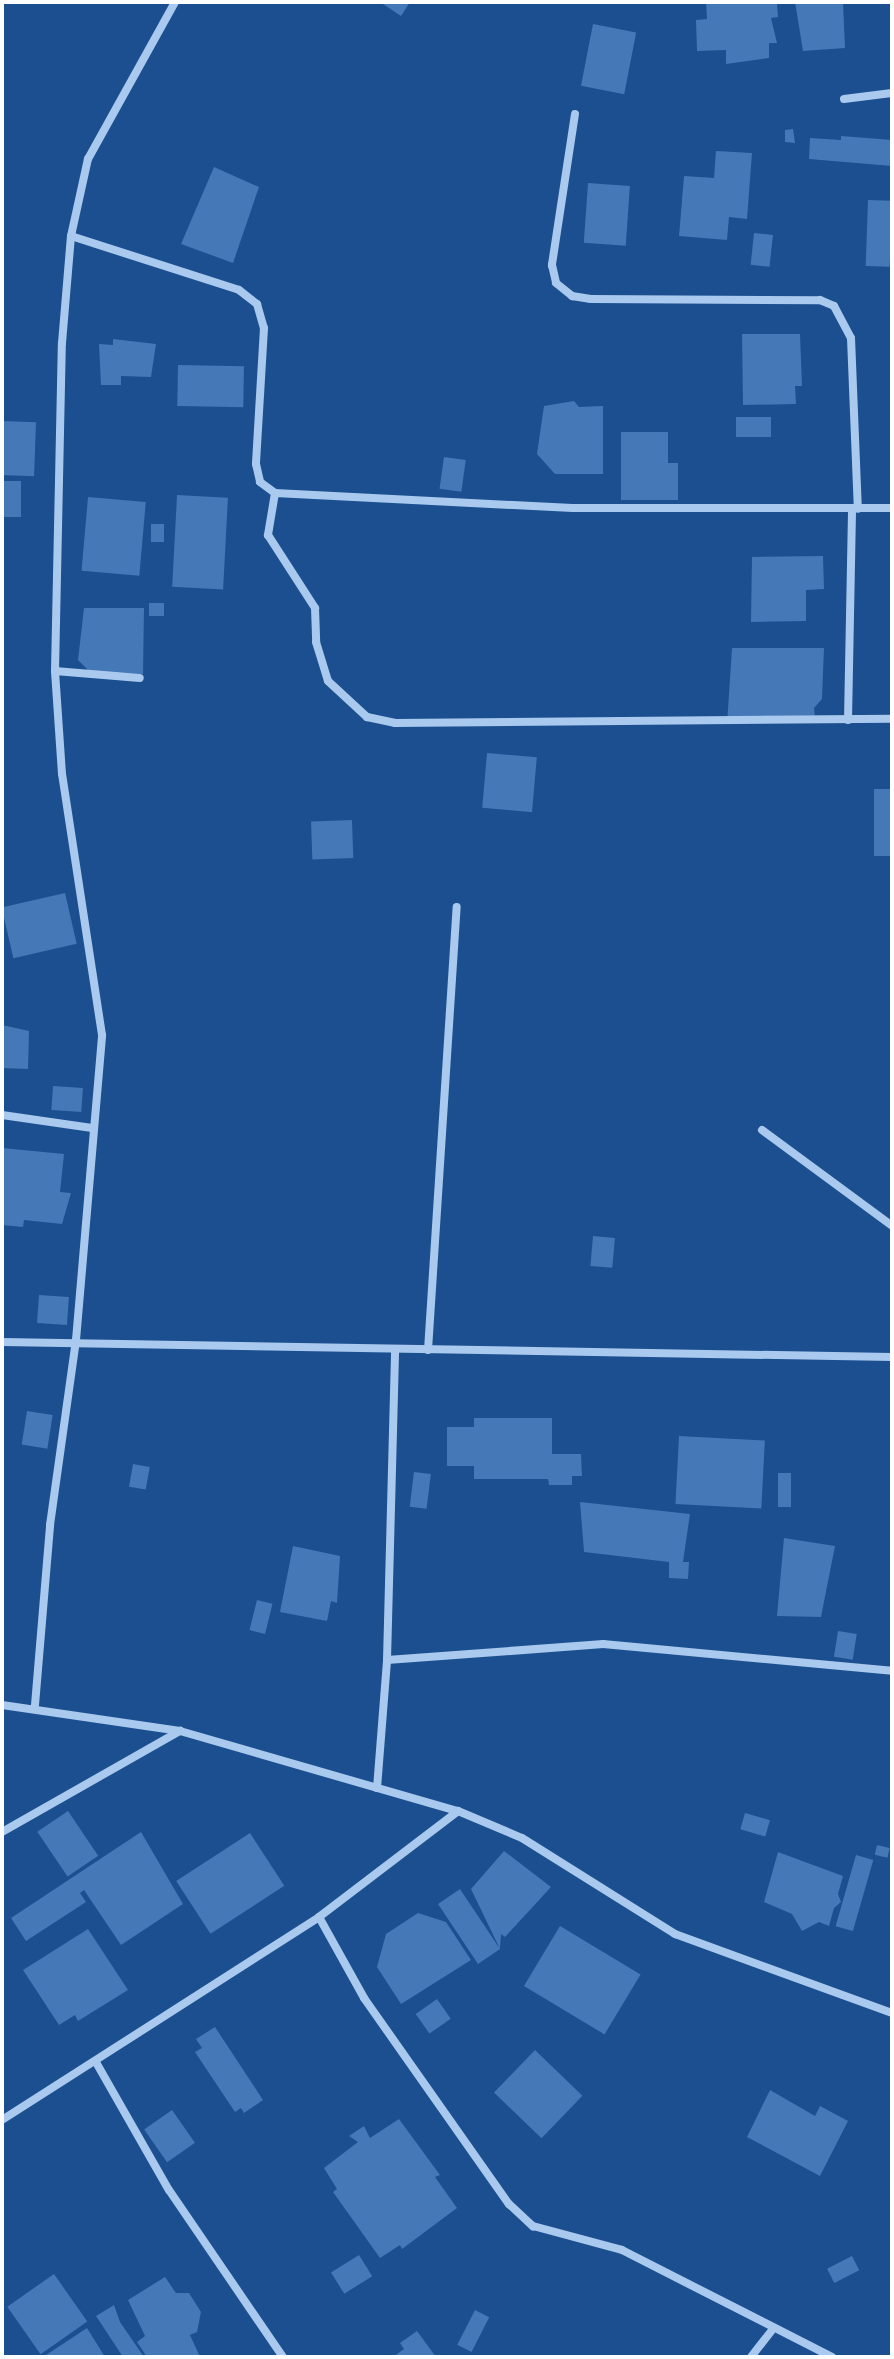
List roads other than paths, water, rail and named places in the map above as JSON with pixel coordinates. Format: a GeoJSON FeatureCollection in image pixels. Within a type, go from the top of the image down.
{"type":"FeatureCollection","features":[{"type":"Feature","properties":{"kind":"street"},"geometry":{"type":"LineString","coordinates":[[35,1705],[50,1525],[76,1340],[102,1035],[62,774],[55,671],[62,343],[71,236],[88,159],[175,2]]}},
{"type":"Feature","properties":{"kind":"street"},"geometry":{"type":"LineString","coordinates":[[844,99],[892,93]]}},
{"type":"Feature","properties":{"kind":"street"},"geometry":{"type":"LineString","coordinates":[[575,114],[552,265],[556,283],[572,296],[591,299],[820,300],[834,306],[843,315],[851,338],[855,509],[848,720]]}},
{"type":"Feature","properties":{"kind":"street"},"geometry":{"type":"LineString","coordinates":[[71,236],[239,290],[257,304],[264,328],[256,464],[260,482],[275,493],[573,508],[892,508]]}},
{"type":"Feature","properties":{"kind":"street"},"geometry":{"type":"LineString","coordinates":[[275,493],[268,535],[315,608],[316,642],[328,681],[367,717],[395,723],[892,719]]}},
{"type":"Feature","properties":{"kind":"street"},"geometry":{"type":"LineString","coordinates":[[55,671],[140,678]]}},
{"type":"Feature","properties":{"kind":"street"},"geometry":{"type":"LineString","coordinates":[[428,1350],[457,907]]}},
{"type":"Feature","properties":{"kind":"street"},"geometry":{"type":"LineString","coordinates":[[2,1115],[92,1128]]}},
{"type":"Feature","properties":{"kind":"street"},"geometry":{"type":"LineString","coordinates":[[762,1130],[892,1226]]}},
{"type":"Feature","properties":{"kind":"street"},"geometry":{"type":"LineString","coordinates":[[2,1342],[76,1340],[395,1351],[892,1357]]}},
{"type":"Feature","properties":{"kind":"street"},"geometry":{"type":"LineString","coordinates":[[377,1788],[387,1660],[395,1351]]}},
{"type":"Feature","properties":{"kind":"street"},"geometry":{"type":"LineString","coordinates":[[387,1660],[603,1644],[892,1671]]}},
{"type":"Feature","properties":{"kind":"street"},"geometry":{"type":"LineString","coordinates":[[2,1705],[35,1705],[180,1731],[458,1811],[522,1838],[675,1934],[892,2013]]}},
{"type":"Feature","properties":{"kind":"street"},"geometry":{"type":"LineString","coordinates":[[2,1832],[180,1731]]}},
{"type":"Feature","properties":{"kind":"street"},"geometry":{"type":"LineString","coordinates":[[2,2120],[97,2064],[319,1917],[458,1811]]}},
{"type":"Feature","properties":{"kind":"street"},"geometry":{"type":"LineString","coordinates":[[319,1917],[364,1998],[509,2204],[533,2226],[622,2250],[832,2357]]}},
{"type":"Feature","properties":{"kind":"street"},"geometry":{"type":"LineString","coordinates":[[97,2064],[169,2190],[283,2357]]}},
{"type":"Feature","properties":{"kind":"street"},"geometry":{"type":"LineString","coordinates":[[751,2357],[774,2328]]}}]}
